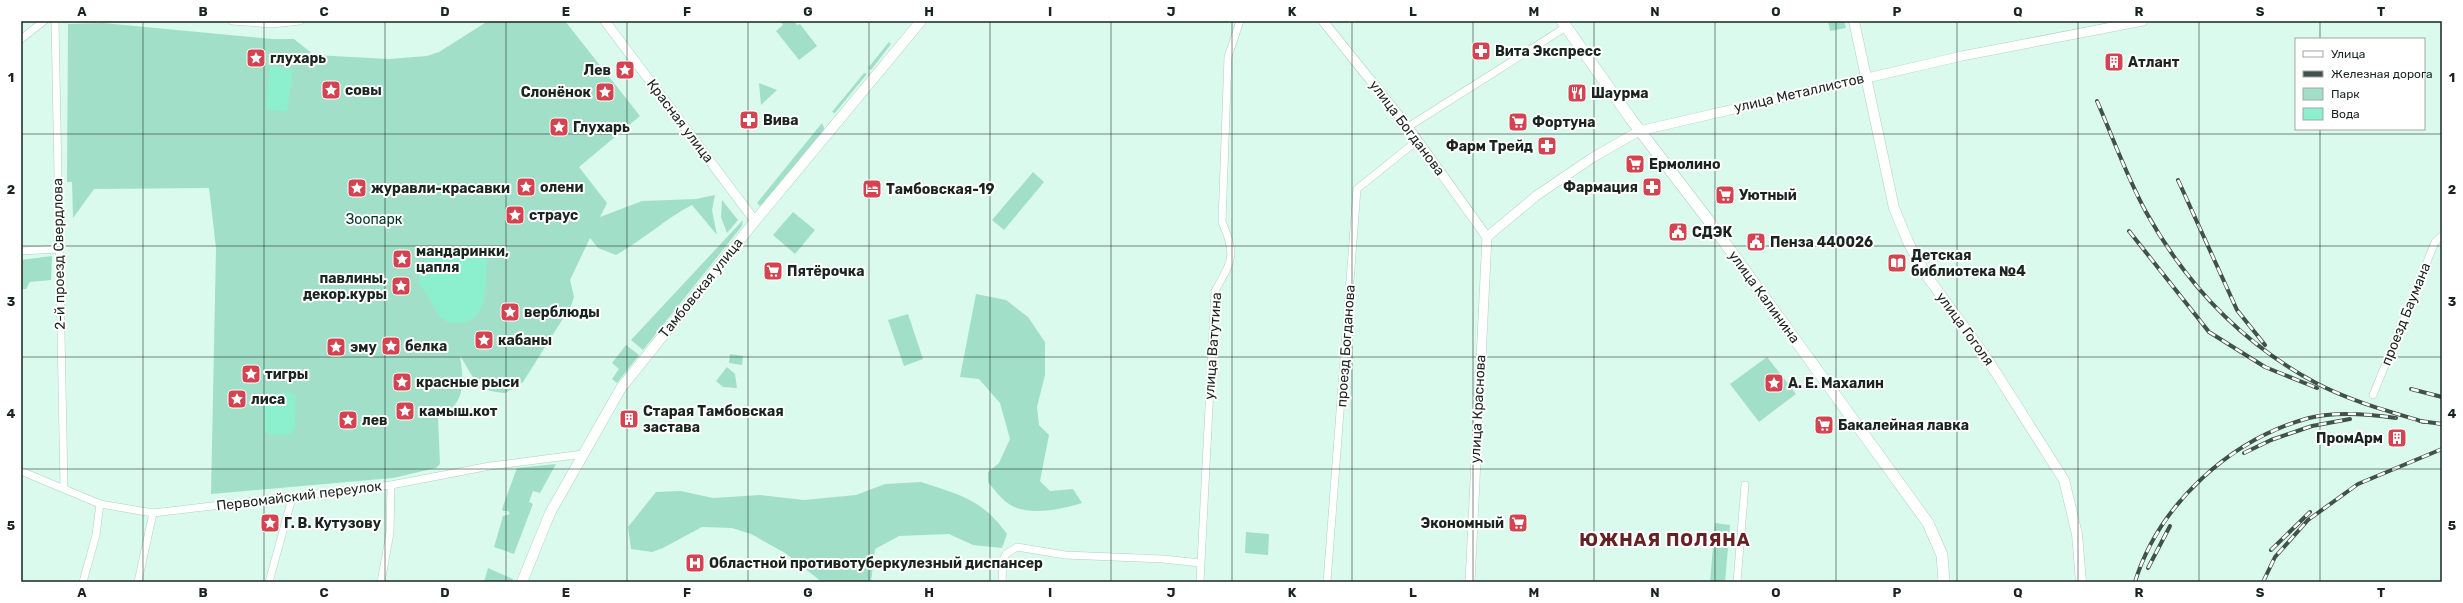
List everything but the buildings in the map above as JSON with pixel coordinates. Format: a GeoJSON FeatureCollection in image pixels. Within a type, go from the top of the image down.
{"type":"FeatureCollection","features":[{"type":"Feature","properties":{"kind":"main road","name":"Тамбовская улица"},"geometry":{"type":"LineString","coordinates":[[522,582],[550,513],[621,388],[755,221],[921,21]]}},
{"type":"Feature","properties":{"kind":"main road","name":"улица Гоголя"},"geometry":{"type":"LineString","coordinates":[[1854,21],[1894,208],[1909,244],[1929,279],[1986,357],[2064,480],[2076,534],[2081,582]]}},
{"type":"Feature","properties":{"kind":"main road","name":"улица Калинина"},"geometry":{"type":"LineString","coordinates":[[1564,24],[1639,131],[1709,221],[1928,523],[1942,555],[1944,582]]}},
{"type":"Feature","properties":{"kind":"street"},"geometry":{"type":"LineString","coordinates":[[21,38],[44,21]]}},
{"type":"Feature","properties":{"kind":"street","name":"2-й проезд Свердлова"},"geometry":{"type":"LineString","coordinates":[[55,21],[64,488]]}},
{"type":"Feature","properties":{"kind":"street"},"geometry":{"type":"LineString","coordinates":[[233,21],[300,21]]}},
{"type":"Feature","properties":{"kind":"street","name":"Красная улица"},"geometry":{"type":"LineString","coordinates":[[605,21],[755,221]]}},
{"type":"Feature","properties":{"kind":"street","name":"улица Ватутина"},"geometry":{"type":"LineString","coordinates":[[1200,582],[1215,291],[1231,263],[1231,241],[1222,222],[1228,57],[1240,21]]}},
{"type":"Feature","properties":{"kind":"street","name":"улица Богданова"},"geometry":{"type":"LineString","coordinates":[[1323,21],[1418,140],[1487,237]]}},
{"type":"Feature","properties":{"kind":"street","name":"улица Металлистов"},"geometry":{"type":"LineString","coordinates":[[1487,237],[1536,196],[1592,158],[1639,131],[1962,56],[2143,21]]}},
{"type":"Feature","properties":{"kind":"street"},"geometry":{"type":"LineString","coordinates":[[1408,127],[1564,24]]}},
{"type":"Feature","properties":{"kind":"street","name":"проезд Богданова"},"geometry":{"type":"LineString","coordinates":[[1328,582],[1357,189],[1418,140]]}},
{"type":"Feature","properties":{"kind":"street","name":"проезд Баумана"},"geometry":{"type":"LineString","coordinates":[[2373,395],[2435,242],[2442,236]]}},
{"type":"Feature","properties":{"kind":"street","name":"улица Краснова"},"geometry":{"type":"LineString","coordinates":[[1470,582],[1487,237]]}},
{"type":"Feature","properties":{"kind":"street"},"geometry":{"type":"LineString","coordinates":[[21,251],[59,248]]}},
{"type":"Feature","properties":{"kind":"street","name":"Первомайский переулок"},"geometry":{"type":"LineString","coordinates":[[21,471],[100,504],[153,513],[292,498],[391,485],[490,466],[583,454]]}},
{"type":"Feature","properties":{"kind":"street"},"geometry":{"type":"LineString","coordinates":[[381,582],[390,533],[391,485]]}},
{"type":"Feature","properties":{"kind":"street"},"geometry":{"type":"LineString","coordinates":[[1737,582],[1745,485]]}},
{"type":"Feature","properties":{"kind":"street"},"geometry":{"type":"LineString","coordinates":[[269,582],[292,498]]}},
{"type":"Feature","properties":{"kind":"street"},"geometry":{"type":"LineString","coordinates":[[83,582],[96,535],[100,504]]}},
{"type":"Feature","properties":{"kind":"street"},"geometry":{"type":"LineString","coordinates":[[138,582],[153,513]]}},
{"type":"Feature","properties":{"kind":"street"},"geometry":{"type":"LineString","coordinates":[[1002,582],[1003,560],[1006,554],[1017,547],[1065,555],[1163,559],[1200,563]]}},
{"type":"Feature","properties":{"kind":"green space","name":"Зоопарк"},"geometry":{"type":"Polygon","coordinates":[[[488,21],[565,21],[640,116],[579,167],[607,203],[600,217],[642,201],[696,199],[715,195],[712,210],[717,235],[692,205],[616,255],[598,248],[590,238],[570,280],[574,297],[571,306],[523,382],[505,393],[487,389],[476,382],[460,356],[462,375],[461,392],[454,406],[438,417],[440,464],[436,468],[393,478],[211,494],[216,248],[209,188],[94,189],[73,218],[72,182],[67,182],[68,24],[103,23],[272,39],[294,39],[314,55],[389,59],[427,56],[439,52],[488,21]]]}},
{"type":"Feature","properties":{"kind":"green space"},"geometry":{"type":"Polygon","coordinates":[[[780,21],[794,21],[797,25],[800,24],[817,46],[799,60],[776,31],[783,25],[780,21]]]}},
{"type":"Feature","properties":{"kind":"green space"},"geometry":{"type":"Polygon","coordinates":[[[1828,21],[1844,21],[1846,28],[1830,31],[1828,21]]]}},
{"type":"Feature","properties":{"kind":"green space"},"geometry":{"type":"Polygon","coordinates":[[[889,42],[891,44],[871,70],[868,68],[889,42]]]}},
{"type":"Feature","properties":{"kind":"green space"},"geometry":{"type":"Polygon","coordinates":[[[864,73],[867,74],[835,113],[832,112],[864,73]]]}},
{"type":"Feature","properties":{"kind":"green space"},"geometry":{"type":"Polygon","coordinates":[[[759,83],[777,90],[761,105],[759,83]]]}},
{"type":"Feature","properties":{"kind":"green space"},"geometry":{"type":"Polygon","coordinates":[[[822,123],[825,130],[760,206],[757,203],[822,123]]]}},
{"type":"Feature","properties":{"kind":"green space"},"geometry":{"type":"Polygon","coordinates":[[[1033,172],[1044,182],[1004,230],[992,220],[1033,172]]]}},
{"type":"Feature","properties":{"kind":"green space"},"geometry":{"type":"Polygon","coordinates":[[[722,200],[738,220],[727,233],[721,217],[722,200]]]}},
{"type":"Feature","properties":{"kind":"green space"},"geometry":{"type":"Polygon","coordinates":[[[793,212],[815,230],[795,254],[773,235],[793,212]]]}},
{"type":"Feature","properties":{"kind":"green space"},"geometry":{"type":"Polygon","coordinates":[[[743,220],[742,226],[643,350],[631,340],[743,220]]]}},
{"type":"Feature","properties":{"kind":"green space"},"geometry":{"type":"Polygon","coordinates":[[[52,256],[51,280],[30,282],[26,289],[21,289],[21,260],[52,256]]]}},
{"type":"Feature","properties":{"kind":"green space"},"geometry":{"type":"Polygon","coordinates":[[[976,294],[1006,300],[1028,317],[1045,342],[1045,375],[1037,407],[1039,425],[1049,435],[1040,481],[1050,491],[1073,489],[1082,503],[1065,508],[1045,511],[1017,508],[1006,502],[988,482],[988,472],[999,463],[1010,439],[1000,403],[979,379],[960,377],[976,294]]]}},
{"type":"Feature","properties":{"kind":"green space"},"geometry":{"type":"Polygon","coordinates":[[[908,314],[923,359],[904,366],[888,320],[908,314]]]}},
{"type":"Feature","properties":{"kind":"green space"},"geometry":{"type":"Polygon","coordinates":[[[626,345],[639,355],[617,383],[612,379],[619,369],[612,363],[626,345]]]}},
{"type":"Feature","properties":{"kind":"green space"},"geometry":{"type":"Polygon","coordinates":[[[730,354],[743,356],[742,365],[729,363],[730,354]]]}},
{"type":"Feature","properties":{"kind":"green space"},"geometry":{"type":"Polygon","coordinates":[[[1767,357],[1796,394],[1759,422],[1730,384],[1767,357]]]}},
{"type":"Feature","properties":{"kind":"green space"},"geometry":{"type":"Polygon","coordinates":[[[727,367],[735,374],[737,388],[723,387],[716,381],[727,367]]]}},
{"type":"Feature","properties":{"kind":"green space"},"geometry":{"type":"Polygon","coordinates":[[[556,464],[540,493],[533,491],[529,502],[533,504],[514,554],[494,547],[503,516],[510,514],[508,511],[503,511],[502,509],[517,468],[556,464]]]}},
{"type":"Feature","properties":{"kind":"green space"},"geometry":{"type":"Polygon","coordinates":[[[921,482],[959,495],[979,506],[988,513],[998,522],[1007,534],[1002,548],[973,545],[949,534],[899,536],[875,549],[871,582],[822,582],[785,553],[751,534],[732,528],[702,527],[663,548],[652,552],[631,549],[628,527],[656,492],[681,491],[713,498],[760,495],[804,500],[856,495],[885,484],[921,482]]]}},
{"type":"Feature","properties":{"kind":"green space"},"geometry":{"type":"Polygon","coordinates":[[[1715,523],[1730,525],[1725,582],[1710,582],[1715,523]]]}},
{"type":"Feature","properties":{"kind":"green space"},"geometry":{"type":"Polygon","coordinates":[[[1246,532],[1269,534],[1268,555],[1245,553],[1246,532]]]}},
{"type":"Feature","properties":{"kind":"green space"},"geometry":{"type":"Polygon","coordinates":[[[488,568],[513,579],[512,582],[484,582],[488,568]]]}},
{"type":"Feature","properties":{"kind":"water"},"geometry":{"type":"Polygon","coordinates":[[[270,66],[293,70],[287,112],[265,109],[270,66]]]}},
{"type":"Feature","properties":{"kind":"water"},"geometry":{"type":"Polygon","coordinates":[[[468,245],[479,250],[487,261],[485,295],[478,313],[469,321],[458,324],[441,318],[420,284],[419,274],[421,266],[426,259],[434,254],[442,250],[468,245]]]}},
{"type":"Feature","properties":{"kind":"water"},"geometry":{"type":"Polygon","coordinates":[[[290,392],[296,395],[295,428],[290,434],[270,435],[265,431],[265,398],[270,394],[290,392]]]}},
{"type":"Feature","properties":{"kind":"railway"},"geometry":{"type":"LineString","coordinates":[[2097,101],[2126,171],[2146,212],[2179,264],[2219,310],[2264,350],[2316,383],[2383,410],[2424,422]]}},
{"type":"Feature","properties":{"kind":"railway"},"geometry":{"type":"LineString","coordinates":[[2178,180],[2237,310],[2265,345]]}},
{"type":"Feature","properties":{"kind":"railway"},"geometry":{"type":"LineString","coordinates":[[2129,231],[2209,332],[2265,367],[2317,388]]}},
{"type":"Feature","properties":{"kind":"railway"},"geometry":{"type":"LineString","coordinates":[[2411,389],[2442,397]]}},
{"type":"Feature","properties":{"kind":"railway"},"geometry":{"type":"LineString","coordinates":[[2135,582],[2146,553],[2161,526],[2180,501],[2202,479],[2226,459],[2252,442],[2280,428],[2309,418],[2331,414],[2375,415],[2396,418]]}},
{"type":"Feature","properties":{"kind":"railway"},"geometry":{"type":"LineString","coordinates":[[2244,453],[2271,440],[2312,426],[2350,419]]}},
{"type":"Feature","properties":{"kind":"railway"},"geometry":{"type":"LineString","coordinates":[[2420,421],[2442,424]]}},
{"type":"Feature","properties":{"kind":"railway"},"geometry":{"type":"LineString","coordinates":[[2263,582],[2275,557],[2308,520],[2358,484],[2442,449]]}},
{"type":"Feature","properties":{"kind":"railway"},"geometry":{"type":"LineString","coordinates":[[2271,550],[2310,512]]}},
{"type":"Feature","properties":{"kind":"railway"},"geometry":{"type":"LineString","coordinates":[[2148,568],[2170,526]]}},
{"type":"Feature","properties":{"kind":"place","name":"Вита Экспресс"},"geometry":{"type":"Point","coordinates":[1481,51]}},
{"type":"Feature","properties":{"kind":"place","name":"глухарь"},"geometry":{"type":"Point","coordinates":[256,58]}},
{"type":"Feature","properties":{"kind":"place","name":"Атлант"},"geometry":{"type":"Point","coordinates":[2114,62]}},
{"type":"Feature","properties":{"kind":"place","name":"Лев"},"geometry":{"type":"Point","coordinates":[625,70]}},
{"type":"Feature","properties":{"kind":"place","name":"совы"},"geometry":{"type":"Point","coordinates":[331,90]}},
{"type":"Feature","properties":{"kind":"place","name":"Слонёнок"},"geometry":{"type":"Point","coordinates":[605,92]}},
{"type":"Feature","properties":{"kind":"place","name":"Шаурма"},"geometry":{"type":"Point","coordinates":[1577,93]}},
{"type":"Feature","properties":{"kind":"place","name":"Вива"},"geometry":{"type":"Point","coordinates":[749,120]}},
{"type":"Feature","properties":{"kind":"place","name":"Фортуна"},"geometry":{"type":"Point","coordinates":[1518,122]}},
{"type":"Feature","properties":{"kind":"place","name":"Глухарь"},"geometry":{"type":"Point","coordinates":[559,127]}},
{"type":"Feature","properties":{"kind":"place","name":"Фарм Трейд"},"geometry":{"type":"Point","coordinates":[1547,146]}},
{"type":"Feature","properties":{"kind":"place","name":"Ермолино"},"geometry":{"type":"Point","coordinates":[1635,164]}},
{"type":"Feature","properties":{"kind":"place","name":"олени"},"geometry":{"type":"Point","coordinates":[526,187]}},
{"type":"Feature","properties":{"kind":"place","name":"Фармация"},"geometry":{"type":"Point","coordinates":[1652,187]}},
{"type":"Feature","properties":{"kind":"place","name":"журавли-красавки"},"geometry":{"type":"Point","coordinates":[357,188]}},
{"type":"Feature","properties":{"kind":"place","name":"Тамбовская-19"},"geometry":{"type":"Point","coordinates":[872,189]}},
{"type":"Feature","properties":{"kind":"place","name":"Уютный"},"geometry":{"type":"Point","coordinates":[1725,195]}},
{"type":"Feature","properties":{"kind":"place","name":"страус"},"geometry":{"type":"Point","coordinates":[515,215]}},
{"type":"Feature","properties":{"kind":"place","name":"СДЭК"},"geometry":{"type":"Point","coordinates":[1678,232]}},
{"type":"Feature","properties":{"kind":"place","name":"Пенза 440026"},"geometry":{"type":"Point","coordinates":[1756,242]}},
{"type":"Feature","properties":{"kind":"place","name":"мандаринки, цапля"},"geometry":{"type":"Point","coordinates":[402,259]}},
{"type":"Feature","properties":{"kind":"place","name":"Детская библиотека №4"},"geometry":{"type":"Point","coordinates":[1897,263]}},
{"type":"Feature","properties":{"kind":"place","name":"Пятёрочка"},"geometry":{"type":"Point","coordinates":[773,271]}},
{"type":"Feature","properties":{"kind":"place","name":"павлины, декор.куры"},"geometry":{"type":"Point","coordinates":[401,286]}},
{"type":"Feature","properties":{"kind":"place","name":"верблюды"},"geometry":{"type":"Point","coordinates":[510,312]}},
{"type":"Feature","properties":{"kind":"place","name":"кабаны"},"geometry":{"type":"Point","coordinates":[484,340]}},
{"type":"Feature","properties":{"kind":"place","name":"белка"},"geometry":{"type":"Point","coordinates":[391,346]}},
{"type":"Feature","properties":{"kind":"place","name":"эму"},"geometry":{"type":"Point","coordinates":[336,347]}},
{"type":"Feature","properties":{"kind":"place","name":"тигры"},"geometry":{"type":"Point","coordinates":[251,374]}},
{"type":"Feature","properties":{"kind":"place","name":"красные рыси"},"geometry":{"type":"Point","coordinates":[402,382]}},
{"type":"Feature","properties":{"kind":"place","name":"А. Е. Махалин"},"geometry":{"type":"Point","coordinates":[1774,383]}},
{"type":"Feature","properties":{"kind":"place","name":"лиса"},"geometry":{"type":"Point","coordinates":[237,399]}},
{"type":"Feature","properties":{"kind":"place","name":"камыш.кот"},"geometry":{"type":"Point","coordinates":[405,411]}},
{"type":"Feature","properties":{"kind":"place","name":"Старая Тамбовская застава"},"geometry":{"type":"Point","coordinates":[629,419]}},
{"type":"Feature","properties":{"kind":"place","name":"лев"},"geometry":{"type":"Point","coordinates":[348,420]}},
{"type":"Feature","properties":{"kind":"place","name":"Бакалейная лавка"},"geometry":{"type":"Point","coordinates":[1824,425]}},
{"type":"Feature","properties":{"kind":"place","name":"ПромАрм"},"geometry":{"type":"Point","coordinates":[2397,438]}},
{"type":"Feature","properties":{"kind":"place","name":"Г. В. Кутузову"},"geometry":{"type":"Point","coordinates":[270,523]}},
{"type":"Feature","properties":{"kind":"place","name":"Экономный"},"geometry":{"type":"Point","coordinates":[1518,523]}},
{"type":"Feature","properties":{"kind":"place","name":"Областной противотуберкулезный диспансер"},"geometry":{"type":"Point","coordinates":[695,563]}},
{"type":"Feature","properties":{"kind":"district","name":"ЮЖНАЯ ПОЛЯНА"},"geometry":{"type":"Point","coordinates":[1665,540]}}]}
